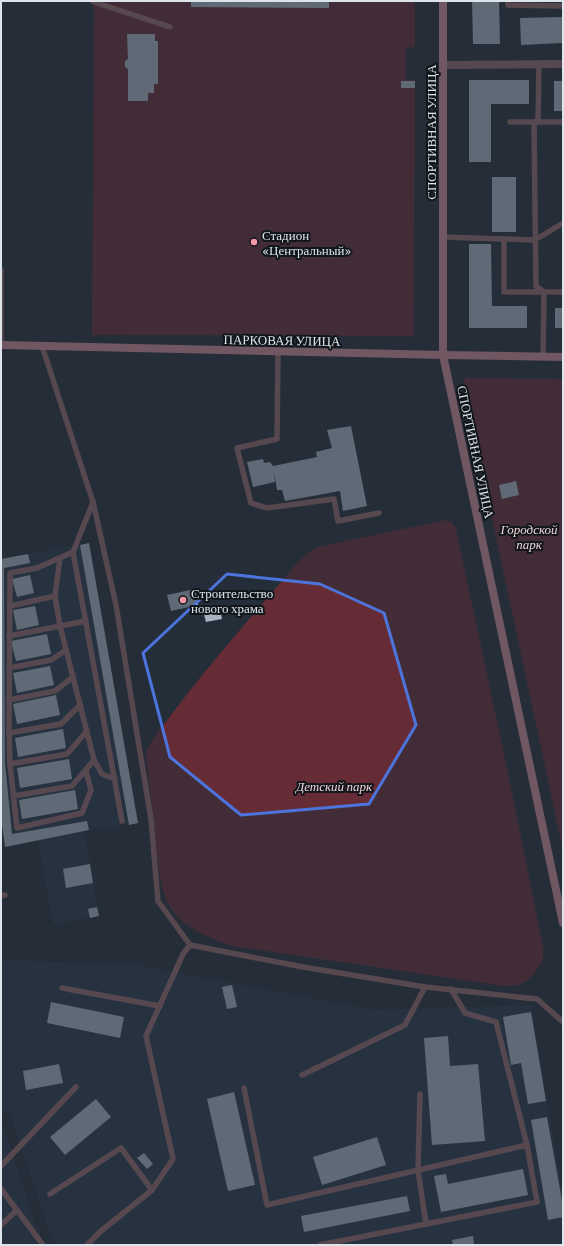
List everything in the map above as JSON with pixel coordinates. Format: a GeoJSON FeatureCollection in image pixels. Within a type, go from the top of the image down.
{"type":"FeatureCollection","features":[{"type":"Feature","properties":{"kind":"street","name":"СПОРТИВНАЯ УЛИЦА"},"geometry":{"type":"LineString","coordinates":[[442,1],[443,355],[563,923]]}},
{"type":"Feature","properties":{"kind":"street"},"geometry":{"type":"LineString","coordinates":[[443,65],[563,64]]}},
{"type":"Feature","properties":{"kind":"street","name":"ПАРКОВАЯ УЛИЦА"},"geometry":{"type":"LineString","coordinates":[[1,345],[563,357]]}},
{"type":"Feature","properties":{"kind":"lane"},"geometry":{"type":"LineString","coordinates":[[93,1],[170,27]]}},
{"type":"Feature","properties":{"kind":"lane"},"geometry":{"type":"LineString","coordinates":[[508,1],[508,5],[563,6]]}},
{"type":"Feature","properties":{"kind":"lane"},"geometry":{"type":"LineString","coordinates":[[539,64],[536,122],[536,286],[544,292]]}},
{"type":"Feature","properties":{"kind":"lane"},"geometry":{"type":"LineString","coordinates":[[510,122],[563,122]]}},
{"type":"Feature","properties":{"kind":"lane"},"geometry":{"type":"LineString","coordinates":[[443,237],[535,240],[563,223]]}},
{"type":"Feature","properties":{"kind":"lane"},"geometry":{"type":"LineString","coordinates":[[504,239],[504,292],[563,292]]}},
{"type":"Feature","properties":{"kind":"lane"},"geometry":{"type":"LineString","coordinates":[[1,270],[1,345]]}},
{"type":"Feature","properties":{"kind":"lane"},"geometry":{"type":"LineString","coordinates":[[543,357],[544,292]]}},
{"type":"Feature","properties":{"kind":"lane"},"geometry":{"type":"LineString","coordinates":[[42,346],[93,502],[116,605],[151,819],[158,901],[190,945],[304,967],[425,987],[537,999],[563,1022]]}},
{"type":"Feature","properties":{"kind":"lane"},"geometry":{"type":"LineString","coordinates":[[278,352],[277,439],[237,448],[251,504],[267,508],[334,499],[338,521],[379,513]]}},
{"type":"Feature","properties":{"kind":"lane"},"geometry":{"type":"LineString","coordinates":[[93,502],[73,552],[122,821]]}},
{"type":"Feature","properties":{"kind":"lane"},"geometry":{"type":"LineString","coordinates":[[73,552],[37,568],[10,574],[9,733],[10,764],[17,828],[82,813],[91,790],[86,771]]}},
{"type":"Feature","properties":{"kind":"lane"},"geometry":{"type":"LineString","coordinates":[[60,558],[55,596],[60,626],[94,760],[102,774],[115,779]]}},
{"type":"Feature","properties":{"kind":"lane"},"geometry":{"type":"LineString","coordinates":[[10,606],[55,596]]}},
{"type":"Feature","properties":{"kind":"lane"},"geometry":{"type":"LineString","coordinates":[[10,636],[86,621]]}},
{"type":"Feature","properties":{"kind":"lane"},"geometry":{"type":"LineString","coordinates":[[9,668],[51,660],[66,650]]}},
{"type":"Feature","properties":{"kind":"lane"},"geometry":{"type":"LineString","coordinates":[[9,700],[55,692],[73,677]]}},
{"type":"Feature","properties":{"kind":"lane"},"geometry":{"type":"LineString","coordinates":[[9,733],[61,724],[80,706]]}},
{"type":"Feature","properties":{"kind":"lane"},"geometry":{"type":"LineString","coordinates":[[10,764],[67,754],[87,731]]}},
{"type":"Feature","properties":{"kind":"lane"},"geometry":{"type":"LineString","coordinates":[[14,796],[72,786],[94,760]]}},
{"type":"Feature","properties":{"kind":"lane"},"geometry":{"type":"LineString","coordinates":[[87,1245],[100,1231],[152,1190],[173,1159],[146,1036],[183,954],[190,945]]}},
{"type":"Feature","properties":{"kind":"lane"},"geometry":{"type":"LineString","coordinates":[[302,1076],[405,1025],[425,987]]}},
{"type":"Feature","properties":{"kind":"lane"},"geometry":{"type":"LineString","coordinates":[[62,988],[160,1006]]}},
{"type":"Feature","properties":{"kind":"lane"},"geometry":{"type":"LineString","coordinates":[[320,1245],[537,1202],[527,1145],[496,1022],[465,1013],[451,990]]}},
{"type":"Feature","properties":{"kind":"lane"},"geometry":{"type":"LineString","coordinates":[[1,1166],[76,1087]]}},
{"type":"Feature","properties":{"kind":"lane"},"geometry":{"type":"LineString","coordinates":[[244,1088],[267,1205],[527,1145]]}},
{"type":"Feature","properties":{"kind":"lane"},"geometry":{"type":"LineString","coordinates":[[420,1094],[418,1170],[426,1224]]}},
{"type":"Feature","properties":{"kind":"lane"},"geometry":{"type":"LineString","coordinates":[[50,1194],[121,1148],[152,1190]]}},
{"type":"Feature","properties":{"kind":"lane"},"geometry":{"type":"LineString","coordinates":[[1,1189],[43,1245]]}},
{"type":"Feature","properties":{"kind":"lane"},"geometry":{"type":"LineString","coordinates":[[1,1225],[17,1210]]}},
{"type":"Feature","properties":{"kind":"highlighted area"},"geometry":{"type":"Polygon","coordinates":[[[227,574],[320,584],[384,613],[416,725],[369,804],[241,815],[170,757],[143,653],[227,574]]]}},
{"type":"Feature","properties":{"kind":"shaded area"},"geometry":{"type":"Polygon","coordinates":[[[89,543],[138,823],[84,831],[99,916],[53,924],[38,840],[5,847],[1,817],[1,559],[89,543]]]}},
{"type":"Feature","properties":{"kind":"shaded area"},"geometry":{"type":"Polygon","coordinates":[[[1,960],[136,965],[374,1010],[531,1005],[563,1197],[563,1245],[57,1245],[51,1236],[9,1110],[1,1112],[1,960]]]}},
{"type":"Feature","properties":{"kind":"shaded area"},"geometry":{"type":"Polygon","coordinates":[[[1,1118],[42,1245],[1,1245],[1,1118]]]}},
{"type":"Feature","properties":{"kind":"green space","name":"Стадион «Центральный»"},"geometry":{"type":"Polygon","coordinates":[[[94,1],[415,1],[415,47],[406,48],[406,80],[415,80],[414,336],[92,335],[94,1]]]}},
{"type":"Feature","properties":{"kind":"green space","name":"Городской парк"},"geometry":{"type":"Polygon","coordinates":[[[464,378],[563,379],[563,851],[488,500],[464,378]]]}},
{"type":"Feature","properties":{"kind":"green space","name":"Детский парк"},"geometry":{"type":"Polygon","coordinates":[[[446,520],[453,523],[456,529],[503,749],[544,950],[541,965],[523,983],[519,985],[504,986],[232,946],[209,937],[188,926],[176,915],[170,906],[165,897],[162,886],[146,756],[152,740],[218,656],[299,561],[312,550],[322,546],[446,520]]]}},
{"type":"Feature","properties":{"kind":"building"},"geometry":{"type":"Polygon","coordinates":[[[191,1],[329,1],[329,8],[191,7],[191,1]]]}},
{"type":"Feature","properties":{"kind":"building"},"geometry":{"type":"Polygon","coordinates":[[[472,1],[499,1],[500,44],[473,44],[472,1]]]}},
{"type":"Feature","properties":{"kind":"building"},"geometry":{"type":"Polygon","coordinates":[[[563,17],[563,43],[521,45],[520,18],[563,17]]]}},
{"type":"Feature","properties":{"kind":"building"},"geometry":{"type":"Polygon","coordinates":[[[127,34],[155,34],[155,41],[158,41],[158,84],[154,84],[154,93],[148,93],[148,101],[128,101],[128,69],[125,67],[125,61],[128,59],[127,34]]]}},
{"type":"Feature","properties":{"kind":"building"},"geometry":{"type":"Polygon","coordinates":[[[469,80],[529,80],[529,104],[491,104],[491,162],[469,162],[469,80]]]}},
{"type":"Feature","properties":{"kind":"building"},"geometry":{"type":"Polygon","coordinates":[[[401,81],[415,81],[415,88],[401,88],[401,81]]]}},
{"type":"Feature","properties":{"kind":"building"},"geometry":{"type":"Polygon","coordinates":[[[554,81],[563,81],[563,111],[554,111],[554,81]]]}},
{"type":"Feature","properties":{"kind":"building"},"geometry":{"type":"Polygon","coordinates":[[[492,177],[516,177],[516,232],[492,232],[492,177]]]}},
{"type":"Feature","properties":{"kind":"building"},"geometry":{"type":"Polygon","coordinates":[[[469,244],[491,244],[492,306],[527,306],[527,328],[469,328],[469,244]]]}},
{"type":"Feature","properties":{"kind":"building"},"geometry":{"type":"Polygon","coordinates":[[[555,308],[563,308],[563,328],[555,328],[555,308]]]}},
{"type":"Feature","properties":{"kind":"building"},"geometry":{"type":"Polygon","coordinates":[[[351,426],[367,506],[343,511],[340,491],[285,501],[282,490],[277,490],[274,471],[275,482],[253,487],[247,462],[263,459],[264,463],[270,462],[273,466],[317,457],[316,452],[332,448],[327,430],[351,426]]]}},
{"type":"Feature","properties":{"kind":"building"},"geometry":{"type":"Polygon","coordinates":[[[516,481],[519,495],[502,499],[499,485],[516,481]]]}},
{"type":"Feature","properties":{"kind":"building"},"geometry":{"type":"Polygon","coordinates":[[[89,543],[138,823],[129,825],[80,545],[89,543]]]}},
{"type":"Feature","properties":{"kind":"building"},"geometry":{"type":"Polygon","coordinates":[[[28,554],[30,563],[4,568],[5,763],[12,834],[87,821],[89,830],[5,847],[1,817],[1,559],[28,554]]]}},
{"type":"Feature","properties":{"kind":"building"},"geometry":{"type":"Polygon","coordinates":[[[30,575],[34,593],[17,597],[12,579],[30,575]]]}},
{"type":"Feature","properties":{"kind":"building","name":"Строительство нового храма"},"geometry":{"type":"Polygon","coordinates":[[[195,589],[198,605],[171,611],[167,595],[195,589]]]}},
{"type":"Feature","properties":{"kind":"building"},"geometry":{"type":"Polygon","coordinates":[[[35,606],[39,625],[17,630],[13,610],[35,606]]]}},
{"type":"Feature","properties":{"kind":"building"},"geometry":{"type":"Polygon","coordinates":[[[220,608],[222,619],[206,622],[203,611],[220,608]]]}},
{"type":"Feature","properties":{"kind":"building"},"geometry":{"type":"Polygon","coordinates":[[[47,634],[51,654],[16,661],[11,641],[47,634]]]}},
{"type":"Feature","properties":{"kind":"building"},"geometry":{"type":"Polygon","coordinates":[[[50,666],[54,685],[17,693],[13,673],[50,666]]]}},
{"type":"Feature","properties":{"kind":"building"},"geometry":{"type":"Polygon","coordinates":[[[56,695],[60,715],[17,724],[13,704],[56,695]]]}},
{"type":"Feature","properties":{"kind":"building"},"geometry":{"type":"Polygon","coordinates":[[[63,729],[66,748],[18,757],[15,738],[63,729]]]}},
{"type":"Feature","properties":{"kind":"building"},"geometry":{"type":"Polygon","coordinates":[[[69,759],[72,779],[20,788],[17,768],[69,759]]]}},
{"type":"Feature","properties":{"kind":"building"},"geometry":{"type":"Polygon","coordinates":[[[75,790],[78,809],[22,819],[19,800],[75,790]]]}},
{"type":"Feature","properties":{"kind":"building"},"geometry":{"type":"Polygon","coordinates":[[[90,864],[93,883],[66,888],[63,869],[90,864]]]}},
{"type":"Feature","properties":{"kind":"building"},"geometry":{"type":"Polygon","coordinates":[[[97,907],[99,916],[90,918],[88,909],[97,907]]]}},
{"type":"Feature","properties":{"kind":"building"},"geometry":{"type":"Polygon","coordinates":[[[232,985],[237,1007],[227,1009],[222,987],[232,985]]]}},
{"type":"Feature","properties":{"kind":"building"},"geometry":{"type":"Polygon","coordinates":[[[51,1002],[124,1017],[120,1038],[47,1023],[51,1002]]]}},
{"type":"Feature","properties":{"kind":"building"},"geometry":{"type":"Polygon","coordinates":[[[531,1012],[546,1101],[528,1104],[521,1063],[511,1065],[503,1017],[531,1012]]]}},
{"type":"Feature","properties":{"kind":"building"},"geometry":{"type":"Polygon","coordinates":[[[448,1036],[450,1066],[478,1064],[485,1141],[432,1145],[424,1038],[448,1036]]]}},
{"type":"Feature","properties":{"kind":"building"},"geometry":{"type":"Polygon","coordinates":[[[59,1064],[63,1083],[26,1090],[23,1071],[59,1064]]]}},
{"type":"Feature","properties":{"kind":"building"},"geometry":{"type":"Polygon","coordinates":[[[234,1092],[255,1185],[228,1191],[207,1099],[234,1092]]]}},
{"type":"Feature","properties":{"kind":"building"},"geometry":{"type":"Polygon","coordinates":[[[96,1099],[111,1117],[65,1155],[50,1137],[96,1099]]]}},
{"type":"Feature","properties":{"kind":"building"},"geometry":{"type":"Polygon","coordinates":[[[547,1117],[563,1206],[563,1217],[548,1220],[531,1120],[547,1117]]]}},
{"type":"Feature","properties":{"kind":"building"},"geometry":{"type":"Polygon","coordinates":[[[377,1137],[386,1165],[322,1185],[313,1157],[377,1137]]]}},
{"type":"Feature","properties":{"kind":"building"},"geometry":{"type":"Polygon","coordinates":[[[144,1153],[153,1164],[147,1169],[137,1158],[144,1153]]]}},
{"type":"Feature","properties":{"kind":"building"},"geometry":{"type":"Polygon","coordinates":[[[523,1169],[528,1195],[441,1212],[434,1176],[446,1174],[448,1184],[523,1169]]]}},
{"type":"Feature","properties":{"kind":"building"},"geometry":{"type":"Polygon","coordinates":[[[407,1196],[410,1211],[304,1232],[301,1216],[407,1196]]]}},
{"type":"Feature","properties":{"kind":"building"},"geometry":{"type":"Polygon","coordinates":[[[473,1236],[474,1245],[453,1245],[452,1240],[473,1236]]]}},
{"type":"Feature","properties":{"kind":"place","name":"Стадион «Центральный»"},"geometry":{"type":"Point","coordinates":[254,242]}},
{"type":"Feature","properties":{"kind":"place","name":"Строительство нового храма"},"geometry":{"type":"Point","coordinates":[183,600]}}]}
